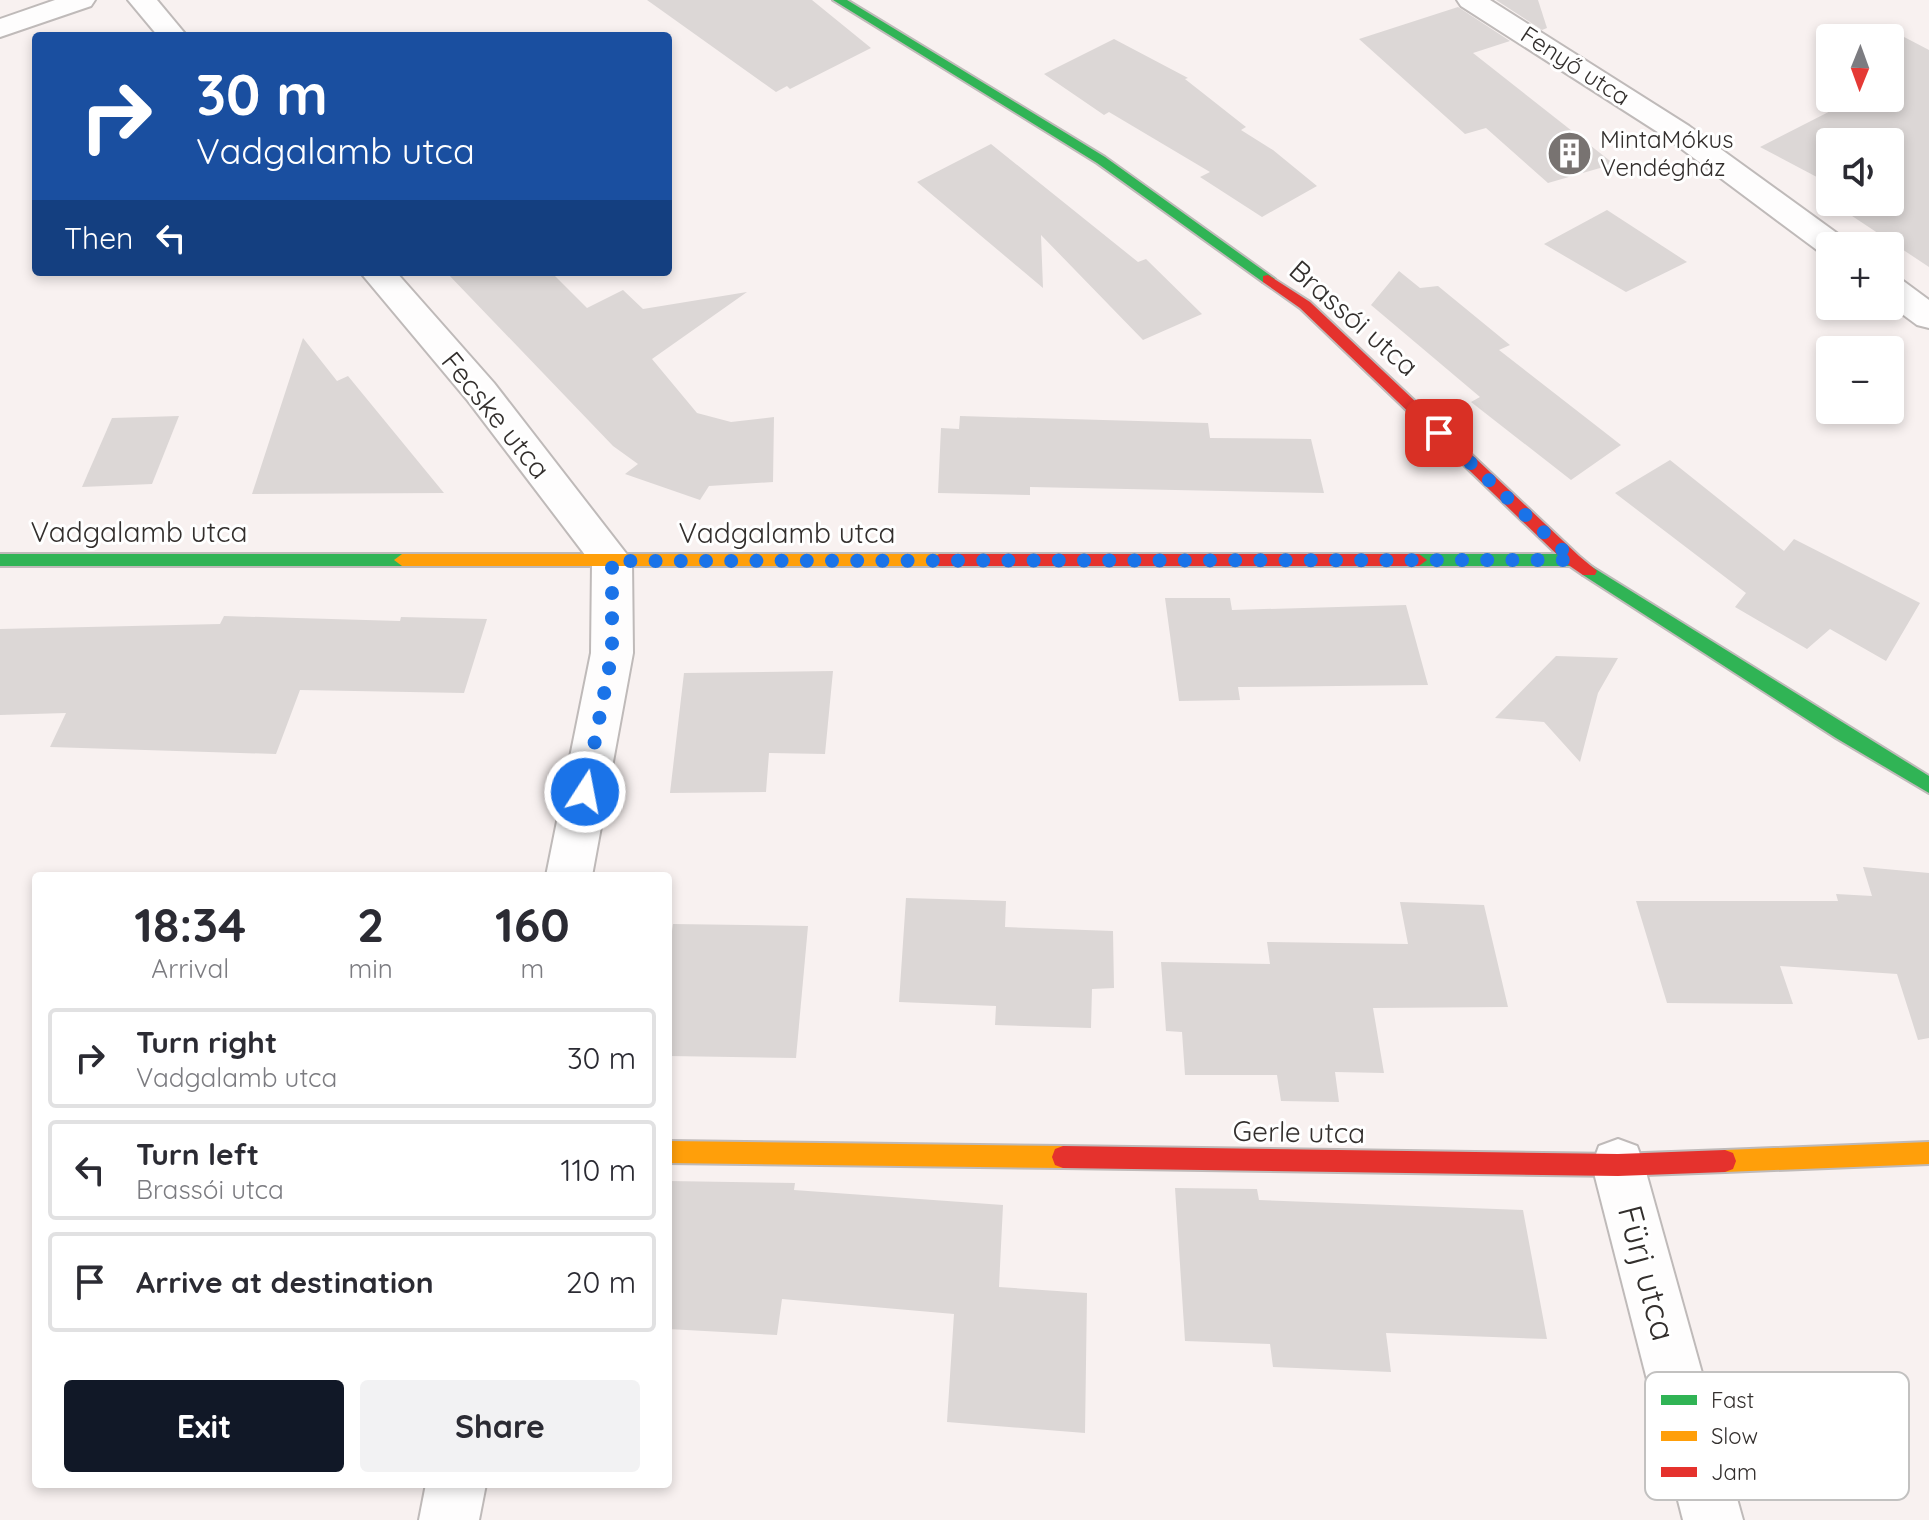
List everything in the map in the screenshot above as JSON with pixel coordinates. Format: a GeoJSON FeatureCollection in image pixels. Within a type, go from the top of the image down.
{"type":"FeatureCollection","features":[{"type":"Feature","properties":{"kind":"street"},"geometry":{"type":"LineString","coordinates":[[0,29],[81,0]]}},
{"type":"Feature","properties":{"kind":"street"},"geometry":{"type":"LineString","coordinates":[[142,0],[170,32]]}},
{"type":"Feature","properties":{"kind":"street","name":"Brassói utca"},"geometry":{"type":"LineString","coordinates":[[839,0],[1101,160],[1305,305],[1573,560],[1842,733],[1929,785]]}},
{"type":"Feature","properties":{"kind":"street","name":"Fenyő utca"},"geometry":{"type":"LineString","coordinates":[[1471,0],[1678,132],[1816,233]]}},
{"type":"Feature","properties":{"kind":"street","name":"Fecske utca"},"geometry":{"type":"LineString","coordinates":[[380,276],[481,392],[612,561]]}},
{"type":"Feature","properties":{"kind":"street"},"geometry":{"type":"LineString","coordinates":[[1904,298],[1929,317]]}},
{"type":"Feature","properties":{"kind":"street","name":"Vadgalamb utca"},"geometry":{"type":"LineString","coordinates":[[0,560],[1573,560]]}},
{"type":"Feature","properties":{"kind":"street"},"geometry":{"type":"LineString","coordinates":[[570,872],[612,653],[612,561]]}},
{"type":"Feature","properties":{"kind":"street","name":"Gerle utca"},"geometry":{"type":"LineString","coordinates":[[672,1152],[1618,1165],[1929,1153]]}},
{"type":"Feature","properties":{"kind":"street","name":"Fürj utca"},"geometry":{"type":"LineString","coordinates":[[1618,1165],[1673,1372]]}},
{"type":"Feature","properties":{"kind":"street"},"geometry":{"type":"LineString","coordinates":[[449,1520],[455,1488]]}},
{"type":"Feature","properties":{"kind":"street","name":"Fürj utca"},"geometry":{"type":"LineString","coordinates":[[1708,1500],[1713,1520]]}},
{"type":"Feature","properties":{"kind":"building"},"geometry":{"type":"Polygon","coordinates":[[[647,0],[812,0],[871,48],[790,89],[787,86],[776,92],[647,0]]]}},
{"type":"Feature","properties":{"kind":"building"},"geometry":{"type":"Polygon","coordinates":[[[1496,0],[1538,0],[1547,28],[1542,30],[1496,0]]]}},
{"type":"Feature","properties":{"kind":"building"},"geometry":{"type":"Polygon","coordinates":[[[1458,7],[1510,41],[1473,53],[1614,164],[1548,183],[1486,128],[1465,134],[1359,39],[1458,7]]]}},
{"type":"Feature","properties":{"kind":"building"},"geometry":{"type":"Polygon","coordinates":[[[1904,37],[1929,50],[1929,267],[1904,250],[1904,232],[1876,232],[1852,216],[1904,216],[1904,128],[1816,128],[1816,177],[1760,147],[1829,112],[1904,112],[1904,37]]]}},
{"type":"Feature","properties":{"kind":"building"},"geometry":{"type":"Polygon","coordinates":[[[1114,39],[1188,78],[1185,79],[1246,127],[1241,130],[1273,150],[1317,186],[1262,217],[1200,177],[1210,172],[1109,112],[1104,115],[1044,74],[1114,39]]]}},
{"type":"Feature","properties":{"kind":"building"},"geometry":{"type":"Polygon","coordinates":[[[991,144],[1138,262],[1146,259],[1202,314],[1143,340],[1041,235],[1043,288],[917,182],[991,144]]]}},
{"type":"Feature","properties":{"kind":"building"},"geometry":{"type":"Polygon","coordinates":[[[1607,210],[1687,262],[1626,292],[1544,244],[1607,210]]]}},
{"type":"Feature","properties":{"kind":"building"},"geometry":{"type":"Polygon","coordinates":[[[1399,271],[1420,288],[1438,286],[1510,345],[1499,350],[1621,445],[1571,480],[1471,402],[1480,397],[1371,305],[1399,271]]]}},
{"type":"Feature","properties":{"kind":"building"},"geometry":{"type":"Polygon","coordinates":[[[450,276],[555,276],[587,308],[623,290],[643,309],[747,292],[652,359],[697,413],[731,422],[774,417],[773,482],[709,486],[700,500],[625,474],[638,464],[613,446],[450,276]]]}},
{"type":"Feature","properties":{"kind":"building"},"geometry":{"type":"Polygon","coordinates":[[[303,338],[337,381],[348,376],[444,493],[252,494],[303,338]]]}},
{"type":"Feature","properties":{"kind":"building"},"geometry":{"type":"Polygon","coordinates":[[[179,416],[152,484],[82,487],[112,418],[179,416]]]}},
{"type":"Feature","properties":{"kind":"building"},"geometry":{"type":"Polygon","coordinates":[[[960,416],[1208,423],[1210,438],[1311,439],[1324,493],[1030,487],[1030,495],[938,493],[941,428],[959,429],[960,416]]]}},
{"type":"Feature","properties":{"kind":"building"},"geometry":{"type":"Polygon","coordinates":[[[1670,460],[1784,551],[1794,539],[1920,603],[1886,661],[1830,629],[1807,649],[1735,607],[1746,593],[1615,493],[1670,460]]]}},
{"type":"Feature","properties":{"kind":"building"},"geometry":{"type":"Polygon","coordinates":[[[1165,598],[1230,598],[1232,610],[1406,605],[1428,685],[1238,687],[1240,700],[1179,701],[1165,598]]]}},
{"type":"Feature","properties":{"kind":"building"},"geometry":{"type":"Polygon","coordinates":[[[224,616],[400,621],[401,617],[487,619],[464,693],[300,690],[276,754],[50,747],[66,713],[0,715],[0,629],[220,624],[224,616]]]}},
{"type":"Feature","properties":{"kind":"building"},"geometry":{"type":"Polygon","coordinates":[[[1556,656],[1618,658],[1598,693],[1580,762],[1544,722],[1495,718],[1556,656]]]}},
{"type":"Feature","properties":{"kind":"building"},"geometry":{"type":"Polygon","coordinates":[[[833,671],[825,754],[769,753],[766,792],[670,793],[684,673],[833,671]]]}},
{"type":"Feature","properties":{"kind":"building"},"geometry":{"type":"Polygon","coordinates":[[[1863,867],[1929,873],[1929,1038],[1918,1040],[1897,974],[1780,966],[1793,1004],[1667,1003],[1636,901],[1838,901],[1836,894],[1872,896],[1863,867]]]}},
{"type":"Feature","properties":{"kind":"building"},"geometry":{"type":"Polygon","coordinates":[[[906,898],[1006,901],[1005,927],[1113,931],[1114,988],[1092,989],[1091,1028],[995,1025],[996,1006],[899,1002],[906,898]]]}},
{"type":"Feature","properties":{"kind":"building"},"geometry":{"type":"Polygon","coordinates":[[[1400,902],[1484,905],[1508,1007],[1373,1008],[1384,1073],[1335,1072],[1339,1102],[1281,1101],[1277,1075],[1185,1075],[1182,1032],[1166,1031],[1161,962],[1270,964],[1267,942],[1408,944],[1400,902]]]}},
{"type":"Feature","properties":{"kind":"building"},"geometry":{"type":"Polygon","coordinates":[[[673,924],[808,926],[796,1058],[672,1056],[673,924]]]}},
{"type":"Feature","properties":{"kind":"building"},"geometry":{"type":"Polygon","coordinates":[[[672,1181],[795,1183],[794,1190],[1003,1205],[999,1287],[1087,1293],[1085,1433],[947,1422],[954,1314],[782,1299],[777,1335],[672,1329],[672,1181]]]}},
{"type":"Feature","properties":{"kind":"building"},"geometry":{"type":"Polygon","coordinates":[[[1175,1188],[1257,1189],[1259,1200],[1523,1210],[1547,1339],[1386,1333],[1391,1372],[1273,1367],[1270,1344],[1185,1341],[1175,1188]]]}},
{"type":"Feature","properties":{"kind":"traffic: fast"},"geometry":{"type":"LineString","coordinates":[[839,0],[1101,160],[1268,279]]}},
{"type":"Feature","properties":{"kind":"traffic: fast"},"geometry":{"type":"LineString","coordinates":[[0,560],[402,560]]}},
{"type":"Feature","properties":{"kind":"traffic: fast"},"geometry":{"type":"LineString","coordinates":[[1419,560],[1573,560]]}},
{"type":"Feature","properties":{"kind":"traffic: fast"},"geometry":{"type":"LineString","coordinates":[[1589,571],[1929,785]]}},
{"type":"Feature","properties":{"kind":"traffic: slow"},"geometry":{"type":"LineString","coordinates":[[402,560],[939,560]]}},
{"type":"Feature","properties":{"kind":"traffic: slow"},"geometry":{"type":"LineString","coordinates":[[672,1152],[1063,1157]]}},
{"type":"Feature","properties":{"kind":"traffic: slow"},"geometry":{"type":"LineString","coordinates":[[1725,1161],[1929,1153]]}},
{"type":"Feature","properties":{"kind":"traffic: jam"},"geometry":{"type":"LineString","coordinates":[[1268,279],[1305,305],[1573,560],[1589,571]]}},
{"type":"Feature","properties":{"kind":"traffic: jam"},"geometry":{"type":"LineString","coordinates":[[939,560],[1419,560]]}},
{"type":"Feature","properties":{"kind":"traffic: jam"},"geometry":{"type":"LineString","coordinates":[[1063,1157],[1618,1165],[1725,1161]]}},
{"type":"Feature","properties":{"kind":"place","name":"MintaMókus Vendégház"},"geometry":{"type":"Point","coordinates":[1569,154]}},
{"type":"Feature","properties":{"kind":"route"},"geometry":{"type":"LineString","coordinates":[[585,792],[612,653],[612,561],[1573,560],[1439,433]]}}]}
